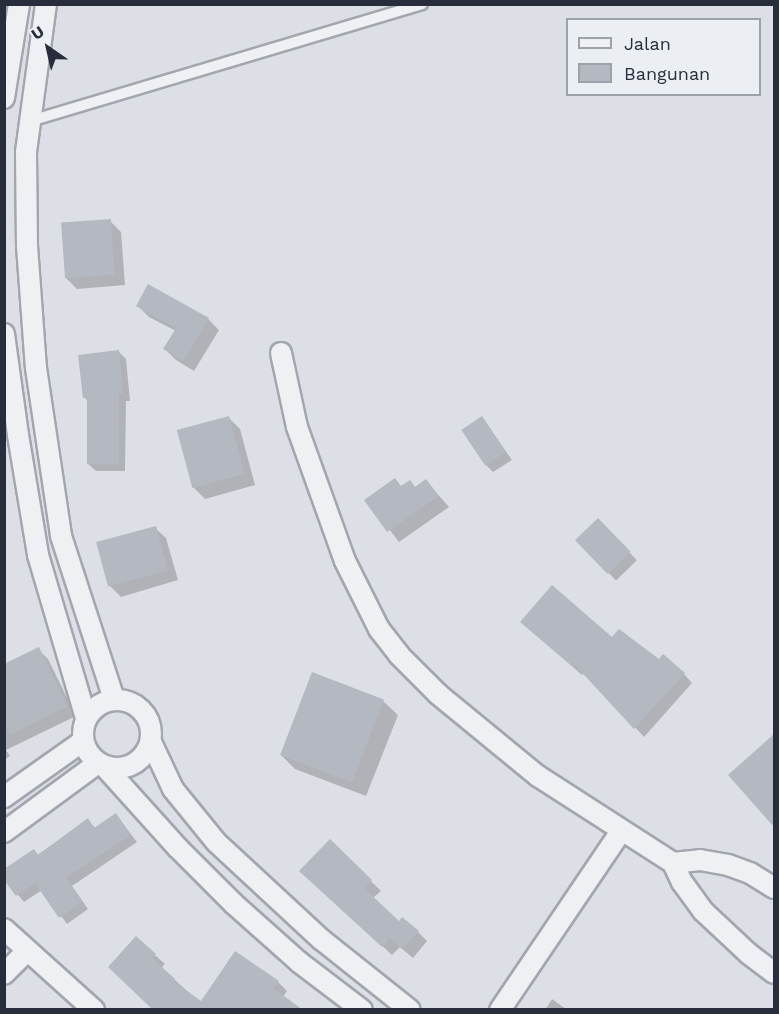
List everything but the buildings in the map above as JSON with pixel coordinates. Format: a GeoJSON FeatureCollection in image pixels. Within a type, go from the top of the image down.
{"type":"FeatureCollection","features":[{"type":"Feature","properties":{"kind":"street"},"geometry":{"type":"LineString","coordinates":[[4,98],[18,4]]}},
{"type":"Feature","properties":{"kind":"street"},"geometry":{"type":"LineString","coordinates":[[46,4],[26,163],[27,246],[36,368],[51,475],[69,566],[114,699]]}},
{"type":"Feature","properties":{"kind":"street"},"geometry":{"type":"LineString","coordinates":[[4,334],[38,555],[86,718],[83,741],[87,752],[234,904],[299,962],[362,1010]]}},
{"type":"Feature","properties":{"kind":"street"},"geometry":{"type":"LineString","coordinates":[[281,353],[297,427],[322,500],[345,561],[379,629],[419,677],[480,730],[538,776],[673,863],[682,882],[703,911],[749,954],[774,973]]}},
{"type":"Feature","properties":{"kind":"street"},"geometry":{"type":"LineString","coordinates":[[4,832],[101,765],[132,765],[146,754],[151,742],[152,724],[142,709],[126,699],[114,699],[104,703],[86,718]]}},
{"type":"Feature","properties":{"kind":"street"},"geometry":{"type":"LineString","coordinates":[[4,797],[83,741]]}},
{"type":"Feature","properties":{"kind":"street"},"geometry":{"type":"LineString","coordinates":[[151,742],[173,789],[216,842],[322,940],[410,1010]]}},
{"type":"Feature","properties":{"kind":"street"},"geometry":{"type":"LineString","coordinates":[[500,1010],[621,831]]}},
{"type":"Feature","properties":{"kind":"street"},"geometry":{"type":"LineString","coordinates":[[673,863],[700,861],[728,865],[750,873],[774,888]]}},
{"type":"Feature","properties":{"kind":"street"},"geometry":{"type":"LineString","coordinates":[[4,929],[94,1010]]}},
{"type":"Feature","properties":{"kind":"street"},"geometry":{"type":"LineString","coordinates":[[4,974],[27,951]]}},
{"type":"Feature","properties":{"kind":"lane"},"geometry":{"type":"LineString","coordinates":[[30,121],[422,4]]}}]}
